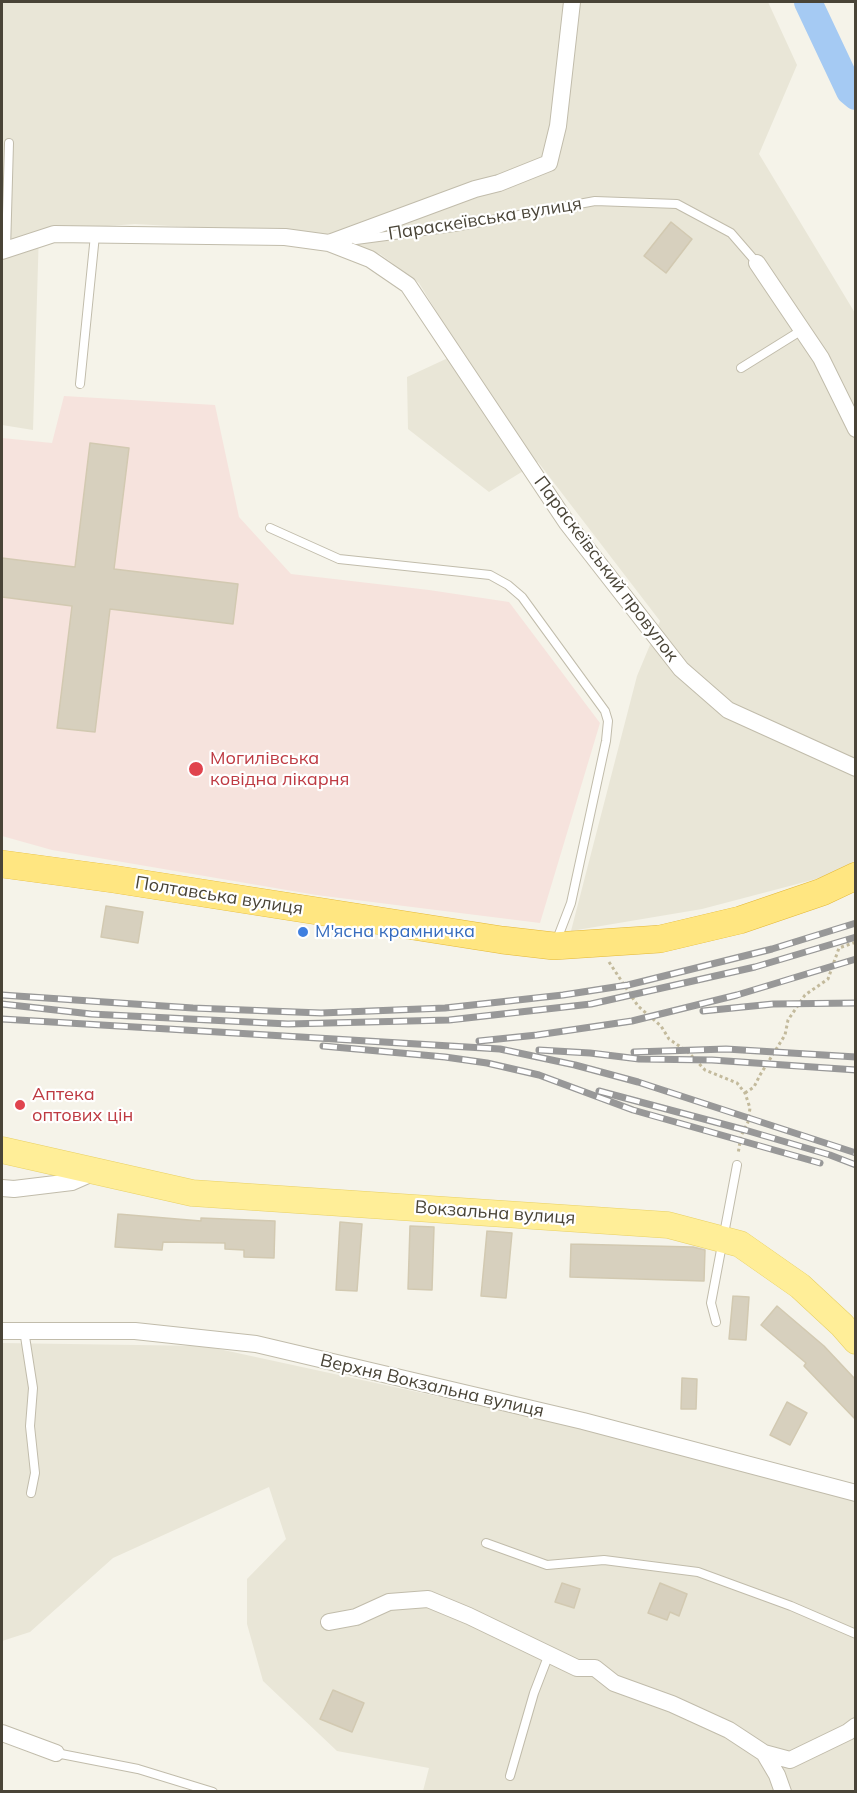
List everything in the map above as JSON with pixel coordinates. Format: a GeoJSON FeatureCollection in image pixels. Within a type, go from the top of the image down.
{"type":"FeatureCollection","features":[{"type":"Feature","properties":{"kind":"highway","name":"Полтавська вулиця"},"geometry":{"type":"LineString","coordinates":[[2,864],[554,946],[660,939],[740,920],[822,892],[855,876]]}},
{"type":"Feature","properties":{"kind":"main road","name":"Вокзальна вулиця"},"geometry":{"type":"LineString","coordinates":[[2,1150],[192,1193],[668,1226],[740,1244],[800,1286],[842,1325],[855,1341]]}},
{"type":"Feature","properties":{"kind":"street"},"geometry":{"type":"LineString","coordinates":[[329,243],[549,163],[558,126],[572,2]]}},
{"type":"Feature","properties":{"kind":"street","name":"Параскеївська вулиця"},"geometry":{"type":"LineString","coordinates":[[4,250],[54,234],[285,237],[329,243]]}},
{"type":"Feature","properties":{"kind":"street","name":"Параскеївський провулок"},"geometry":{"type":"LineString","coordinates":[[329,243],[370,260],[408,285],[567,523],[681,669],[728,710],[855,768]]}},
{"type":"Feature","properties":{"kind":"street","name":"Параскеївська вулиця"},"geometry":{"type":"LineString","coordinates":[[757,263],[821,358],[855,429]]}},
{"type":"Feature","properties":{"kind":"street"},"geometry":{"type":"LineString","coordinates":[[2,1188],[14,1189],[72,1182],[98,1170]]}},
{"type":"Feature","properties":{"kind":"street","name":"Верхня Вокзальна вулиця"},"geometry":{"type":"LineString","coordinates":[[2,1331],[135,1331],[256,1344],[583,1421],[855,1493]]}},
{"type":"Feature","properties":{"kind":"street"},"geometry":{"type":"LineString","coordinates":[[329,1622],[356,1617],[389,1602],[428,1599],[469,1616],[577,1668],[595,1668],[614,1683],[672,1704],[729,1730],[764,1753],[790,1760],[848,1732],[855,1726]]}},
{"type":"Feature","properties":{"kind":"street"},"geometry":{"type":"LineString","coordinates":[[2,1733],[56,1753]]}},
{"type":"Feature","properties":{"kind":"street"},"geometry":{"type":"LineString","coordinates":[[764,1753],[783,1791]]}},
{"type":"Feature","properties":{"kind":"lane"},"geometry":{"type":"LineString","coordinates":[[4,250],[9,142]]}},
{"type":"Feature","properties":{"kind":"lane","name":"Параскеївська вулиця"},"geometry":{"type":"LineString","coordinates":[[329,243],[454,227],[595,201],[677,204],[731,233],[757,263]]}},
{"type":"Feature","properties":{"kind":"lane"},"geometry":{"type":"LineString","coordinates":[[80,384],[95,235]]}},
{"type":"Feature","properties":{"kind":"lane"},"geometry":{"type":"LineString","coordinates":[[741,368],[802,330]]}},
{"type":"Feature","properties":{"kind":"lane"},"geometry":{"type":"LineString","coordinates":[[270,528],[339,559],[490,575],[508,585],[522,597],[605,711],[608,721],[606,741],[571,903],[554,946]]}},
{"type":"Feature","properties":{"kind":"lane"},"geometry":{"type":"LineString","coordinates":[[716,1322],[711,1303],[737,1165]]}},
{"type":"Feature","properties":{"kind":"lane"},"geometry":{"type":"LineString","coordinates":[[24,1330],[33,1388],[30,1426],[35,1473],[31,1493]]}},
{"type":"Feature","properties":{"kind":"lane"},"geometry":{"type":"LineString","coordinates":[[486,1543],[547,1565],[604,1560],[698,1572],[791,1606],[855,1634]]}},
{"type":"Feature","properties":{"kind":"lane"},"geometry":{"type":"LineString","coordinates":[[510,1776],[534,1693],[549,1654]]}},
{"type":"Feature","properties":{"kind":"lane"},"geometry":{"type":"LineString","coordinates":[[56,1753],[138,1769],[213,1791]]}},
{"type":"Feature","properties":{"kind":"path"},"geometry":{"type":"LineString","coordinates":[[744,1094],[754,1087],[785,1035],[788,1020],[805,994],[828,979],[839,948],[855,942]]}},
{"type":"Feature","properties":{"kind":"path"},"geometry":{"type":"LineString","coordinates":[[583,944],[609,960],[638,1006],[661,1026],[669,1039],[688,1052],[705,1070],[737,1083],[750,1108],[748,1122],[741,1136],[737,1165]]}},
{"type":"Feature","properties":{"kind":"shaded area"},"geometry":{"type":"Polygon","coordinates":[[[2,2],[768,2],[797,65],[759,154],[855,313],[855,861],[820,878],[702,909],[571,931],[637,676],[660,621],[538,462],[489,492],[408,429],[407,377],[461,352],[419,283],[380,254],[315,234],[135,224],[39,231],[33,430],[2,425],[2,2]]]}},
{"type":"Feature","properties":{"kind":"shaded area"},"geometry":{"type":"Polygon","coordinates":[[[64,396],[215,405],[239,517],[291,574],[509,602],[600,723],[540,923],[316,895],[52,850],[2,836],[2,438],[52,443],[64,396]]]}},
{"type":"Feature","properties":{"kind":"shaded area"},"geometry":{"type":"Polygon","coordinates":[[[2,1343],[205,1346],[611,1434],[855,1499],[855,1791],[423,1791],[429,1768],[337,1751],[263,1681],[247,1624],[247,1579],[286,1539],[269,1487],[113,1558],[30,1632],[2,1641],[2,1343]]]}},
{"type":"Feature","properties":{"kind":"building"},"geometry":{"type":"Polygon","coordinates":[[[671,222],[692,239],[666,273],[644,256],[671,222]]]}},
{"type":"Feature","properties":{"kind":"building"},"geometry":{"type":"Polygon","coordinates":[[[90,443],[129,448],[114,569],[238,584],[233,624],[110,609],[95,732],[57,728],[72,606],[2,597],[2,558],[75,567],[90,443]]]}},
{"type":"Feature","properties":{"kind":"building"},"geometry":{"type":"Polygon","coordinates":[[[106,906],[143,912],[138,943],[101,937],[106,906]]]}},
{"type":"Feature","properties":{"kind":"building"},"geometry":{"type":"Polygon","coordinates":[[[118,1214],[201,1221],[201,1218],[275,1221],[274,1258],[244,1257],[244,1250],[225,1249],[225,1243],[163,1242],[162,1250],[115,1247],[118,1214]]]}},
{"type":"Feature","properties":{"kind":"building"},"geometry":{"type":"Polygon","coordinates":[[[340,1222],[362,1224],[357,1291],[336,1290],[340,1222]]]}},
{"type":"Feature","properties":{"kind":"building"},"geometry":{"type":"Polygon","coordinates":[[[410,1226],[434,1227],[432,1290],[408,1289],[410,1226]]]}},
{"type":"Feature","properties":{"kind":"building"},"geometry":{"type":"Polygon","coordinates":[[[487,1231],[512,1233],[506,1298],[481,1296],[487,1231]]]}},
{"type":"Feature","properties":{"kind":"building"},"geometry":{"type":"Polygon","coordinates":[[[571,1244],[693,1247],[705,1250],[704,1281],[570,1277],[571,1244]]]}},
{"type":"Feature","properties":{"kind":"building"},"geometry":{"type":"Polygon","coordinates":[[[733,1296],[749,1297],[746,1340],[729,1339],[733,1296]]]}},
{"type":"Feature","properties":{"kind":"building"},"geometry":{"type":"Polygon","coordinates":[[[777,1306],[824,1346],[855,1379],[855,1419],[804,1366],[806,1363],[761,1325],[777,1306]]]}},
{"type":"Feature","properties":{"kind":"building"},"geometry":{"type":"Polygon","coordinates":[[[682,1378],[697,1379],[696,1409],[681,1409],[682,1378]]]}},
{"type":"Feature","properties":{"kind":"building"},"geometry":{"type":"Polygon","coordinates":[[[787,1402],[807,1413],[790,1445],[770,1435],[787,1402]]]}},
{"type":"Feature","properties":{"kind":"building"},"geometry":{"type":"Polygon","coordinates":[[[562,1583],[580,1589],[574,1608],[555,1602],[562,1583]]]}},
{"type":"Feature","properties":{"kind":"building"},"geometry":{"type":"Polygon","coordinates":[[[660,1583],[687,1594],[679,1616],[670,1612],[667,1620],[648,1613],[660,1583]]]}},
{"type":"Feature","properties":{"kind":"building"},"geometry":{"type":"Polygon","coordinates":[[[333,1690],[364,1703],[352,1732],[320,1719],[333,1690]]]}},
{"type":"Feature","properties":{"kind":"waterway"},"geometry":{"type":"LineString","coordinates":[[808,2],[850,91],[856,96]]}},
{"type":"Feature","properties":{"kind":"railway"},"geometry":{"type":"LineString","coordinates":[[2,995],[193,1008],[321,1013],[445,1008],[563,995],[628,985],[772,949],[856,923]]}},
{"type":"Feature","properties":{"kind":"railway"},"geometry":{"type":"LineString","coordinates":[[2,1004],[91,1014],[288,1024],[449,1020],[591,1004],[755,967],[856,937]]}},
{"type":"Feature","properties":{"kind":"railway"},"geometry":{"type":"LineString","coordinates":[[479,1041],[632,1021],[737,995],[856,959]]}},
{"type":"Feature","properties":{"kind":"railway"},"geometry":{"type":"LineString","coordinates":[[703,1011],[773,1004],[856,1003]]}},
{"type":"Feature","properties":{"kind":"railway"},"geometry":{"type":"LineString","coordinates":[[2,1019],[500,1049],[575,1065],[638,1082],[856,1153]]}},
{"type":"Feature","properties":{"kind":"railway"},"geometry":{"type":"LineString","coordinates":[[323,1046],[445,1057],[487,1063],[539,1075],[633,1110],[820,1163]]}},
{"type":"Feature","properties":{"kind":"railway"},"geometry":{"type":"LineString","coordinates":[[634,1052],[726,1049],[856,1057]]}},
{"type":"Feature","properties":{"kind":"railway"},"geometry":{"type":"LineString","coordinates":[[539,1050],[639,1059],[712,1060],[856,1070]]}},
{"type":"Feature","properties":{"kind":"railway"},"geometry":{"type":"LineString","coordinates":[[599,1091],[745,1130],[856,1165]]}},
{"type":"Feature","properties":{"kind":"place","name":"Могилівська ковідна лікарня"},"geometry":{"type":"Point","coordinates":[196,769]}},
{"type":"Feature","properties":{"kind":"place","name":"М'ясна крамничка"},"geometry":{"type":"Point","coordinates":[303,932]}},
{"type":"Feature","properties":{"kind":"place","name":"Аптека оптових цін"},"geometry":{"type":"Point","coordinates":[20,1105]}}]}
